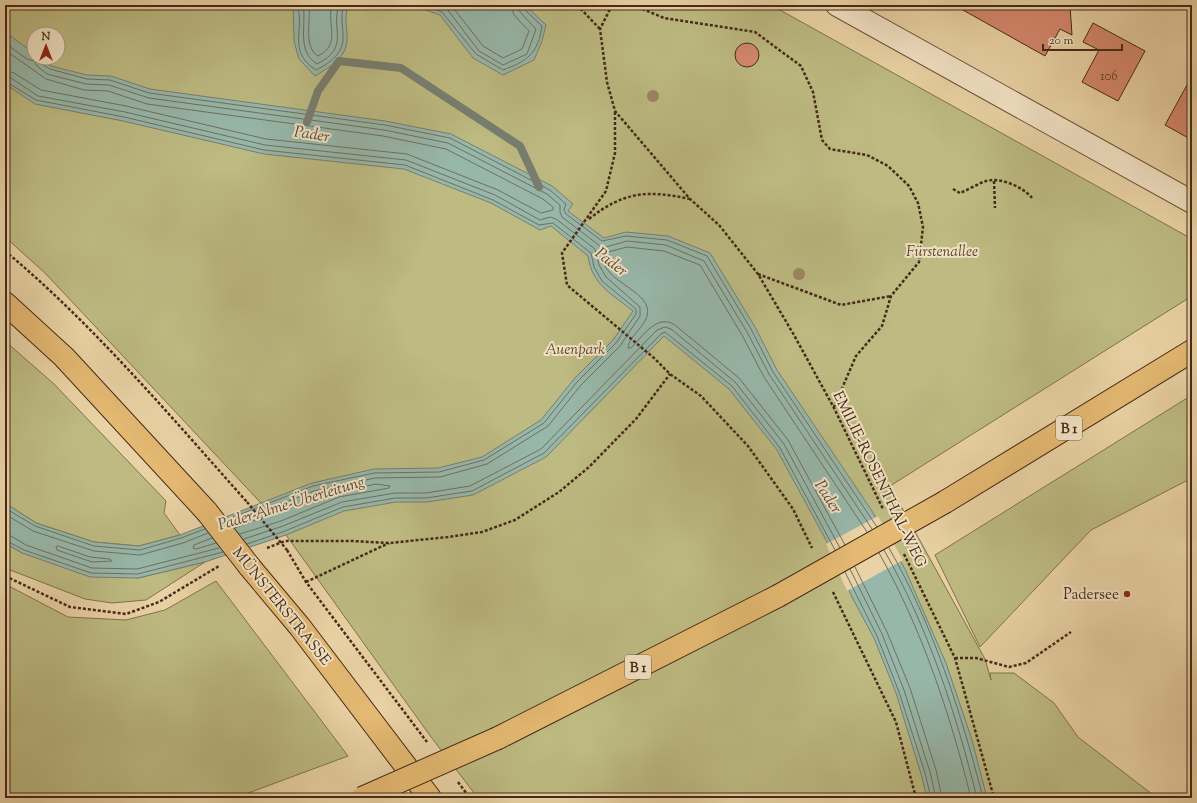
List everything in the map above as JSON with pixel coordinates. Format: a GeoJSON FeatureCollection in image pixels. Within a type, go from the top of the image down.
{"type":"FeatureCollection","features":[{"type":"Feature","properties":{"kind":"main road","name":"MÜNSTERSTRASSE"},"geometry":{"type":"LineString","coordinates":[[5,303],[64,357],[207,512],[300,627],[430,798]]}},
{"type":"Feature","properties":{"kind":"main road","name":"B 1"},"geometry":{"type":"LineString","coordinates":[[362,798],[498,738],[778,596],[945,502],[1192,351]]}},
{"type":"Feature","properties":{"kind":"street"},"geometry":{"type":"LineString","coordinates":[[837,5],[1192,202]]}},
{"type":"Feature","properties":{"kind":"path"},"geometry":{"type":"LineString","coordinates":[[577,5],[600,30],[612,5]]}},
{"type":"Feature","properties":{"kind":"path"},"geometry":{"type":"LineString","coordinates":[[633,5],[664,18],[755,32],[802,66],[813,92],[822,140],[830,148],[867,155],[888,166],[908,186],[918,203],[923,227],[919,262],[891,296],[882,326],[856,356],[834,408]]}},
{"type":"Feature","properties":{"kind":"path","name":"EMILIE-ROSENTHAL-WEG"},"geometry":{"type":"LineString","coordinates":[[600,30],[607,82],[615,111],[690,199],[719,225],[758,274],[794,335],[834,408],[886,515]]}},
{"type":"Feature","properties":{"kind":"path"},"geometry":{"type":"LineString","coordinates":[[285,541],[352,541],[390,543],[482,532],[515,520],[559,492],[589,467],[636,419],[670,374],[654,358],[567,285],[562,253],[587,220],[606,191],[615,153],[615,111]]}},
{"type":"Feature","properties":{"kind":"path"},"geometry":{"type":"LineString","coordinates":[[953,190],[960,193],[986,181],[1001,181],[1018,187],[1028,193],[1032,198]]}},
{"type":"Feature","properties":{"kind":"path"},"geometry":{"type":"LineString","coordinates":[[994,181],[995,208]]}},
{"type":"Feature","properties":{"kind":"path"},"geometry":{"type":"LineString","coordinates":[[587,220],[607,204],[641,194],[670,195],[690,199]]}},
{"type":"Feature","properties":{"kind":"path"},"geometry":{"type":"LineString","coordinates":[[5,251],[39,279],[138,381],[247,502],[287,550],[306,582],[432,747]]}},
{"type":"Feature","properties":{"kind":"path"},"geometry":{"type":"LineString","coordinates":[[758,274],[841,305],[891,296]]}},
{"type":"Feature","properties":{"kind":"path"},"geometry":{"type":"LineString","coordinates":[[306,582],[390,543]]}},
{"type":"Feature","properties":{"kind":"path","name":"EMILIE-ROSENTHAL-WEG"},"geometry":{"type":"LineString","coordinates":[[903,551],[955,658],[981,745],[994,798]]}},
{"type":"Feature","properties":{"kind":"path"},"geometry":{"type":"LineString","coordinates":[[5,576],[70,607],[126,614],[159,602],[213,569]]}},
{"type":"Feature","properties":{"kind":"path"},"geometry":{"type":"LineString","coordinates":[[955,658],[976,658],[1009,667],[1026,663],[1071,632]]}},
{"type":"Feature","properties":{"kind":"path"},"geometry":{"type":"LineString","coordinates":[[456,779],[470,798]]}},
{"type":"Feature","properties":{"kind":"green space","name":"Auenpark"},"geometry":{"type":"Polygon","coordinates":[[[5,5],[771,5],[1192,239],[1192,296],[890,486],[985,659],[991,680],[990,673],[1014,673],[1054,703],[1078,737],[1157,798],[478,798],[431,737],[286,535],[260,502],[45,273],[5,237],[5,5]]]}},
{"type":"Feature","properties":{"kind":"green space"},"geometry":{"type":"Polygon","coordinates":[[[5,341],[54,384],[166,501],[164,513],[180,535],[139,546],[94,542],[36,523],[5,503],[5,341]]]}},
{"type":"Feature","properties":{"kind":"green space"},"geometry":{"type":"Polygon","coordinates":[[[1192,395],[1192,478],[1091,530],[980,647],[935,555],[1192,395]]]}},
{"type":"Feature","properties":{"kind":"green space"},"geometry":{"type":"Polygon","coordinates":[[[5,543],[22,553],[138,578],[205,562],[146,600],[112,603],[85,599],[5,568],[5,543]]]}},
{"type":"Feature","properties":{"kind":"green space"},"geometry":{"type":"Polygon","coordinates":[[[216,581],[348,756],[235,798],[5,798],[5,584],[68,617],[126,620],[165,610],[216,581]]]}},
{"type":"Feature","properties":{"kind":"water"},"geometry":{"type":"Polygon","coordinates":[[[293,5],[348,5],[346,16],[347,41],[345,48],[334,64],[315,76],[299,59],[294,41],[293,5]]]}},
{"type":"Feature","properties":{"kind":"water"},"geometry":{"type":"Polygon","coordinates":[[[412,5],[525,5],[546,25],[542,41],[534,60],[503,75],[473,58],[440,15],[412,5]]]}},
{"type":"Feature","properties":{"kind":"water"},"geometry":{"type":"Polygon","coordinates":[[[5,32],[26,47],[26,66],[51,66],[87,75],[111,76],[150,89],[385,121],[451,134],[552,186],[573,204],[568,211],[604,238],[626,232],[668,236],[710,253],[755,327],[777,370],[872,511],[905,569],[946,663],[972,740],[987,798],[927,798],[896,693],[874,638],[853,599],[827,542],[777,450],[729,389],[664,336],[546,457],[473,495],[427,502],[396,502],[344,511],[286,535],[205,562],[138,578],[90,577],[22,553],[5,543],[5,503],[36,523],[94,542],[139,546],[180,535],[312,483],[374,469],[438,468],[482,457],[541,420],[574,379],[613,340],[633,311],[598,282],[590,266],[588,256],[551,226],[540,230],[491,203],[404,169],[264,154],[123,121],[35,104],[5,84],[5,32]]]}},
{"type":"Feature","properties":{"kind":"pier"},"geometry":{"type":"Polygon","coordinates":[[[878,516],[903,560],[847,591],[826,544],[878,516]]]}},
{"type":"Feature","properties":{"kind":"building"},"geometry":{"type":"Polygon","coordinates":[[[954,5],[1070,5],[1072,35],[1060,29],[1045,56],[954,5]]]}},
{"type":"Feature","properties":{"kind":"building"},"geometry":{"type":"Polygon","coordinates":[[[1093,23],[1145,51],[1118,101],[1082,82],[1099,50],[1083,42],[1093,23]]]}},
{"type":"Feature","properties":{"kind":"building"},"geometry":{"type":"Polygon","coordinates":[[[747,43],[756,46],[759,55],[756,64],[747,67],[738,64],[735,55],[738,46],[747,43]]]}},
{"type":"Feature","properties":{"kind":"building"},"geometry":{"type":"Polygon","coordinates":[[[1192,76],[1192,140],[1165,125],[1192,76]]]}},
{"type":"Feature","properties":{"kind":"waterway","name":"Pader"},"geometry":{"type":"LineString","coordinates":[[307,122],[318,91],[339,61],[401,68],[520,146],[539,187]]}},
{"type":"Feature","properties":{"kind":"place","name":"Padersee"},"geometry":{"type":"Point","coordinates":[1127,594]}},
{"type":"Feature","properties":{"kind":"park label","name":"Fürstenallee"},"geometry":{"type":"Point","coordinates":[942,251]}},
{"type":"Feature","properties":{"kind":"water label","name":"Pader-Alme-Überleitung"},"geometry":{"type":"Point","coordinates":[291,502]}}]}
